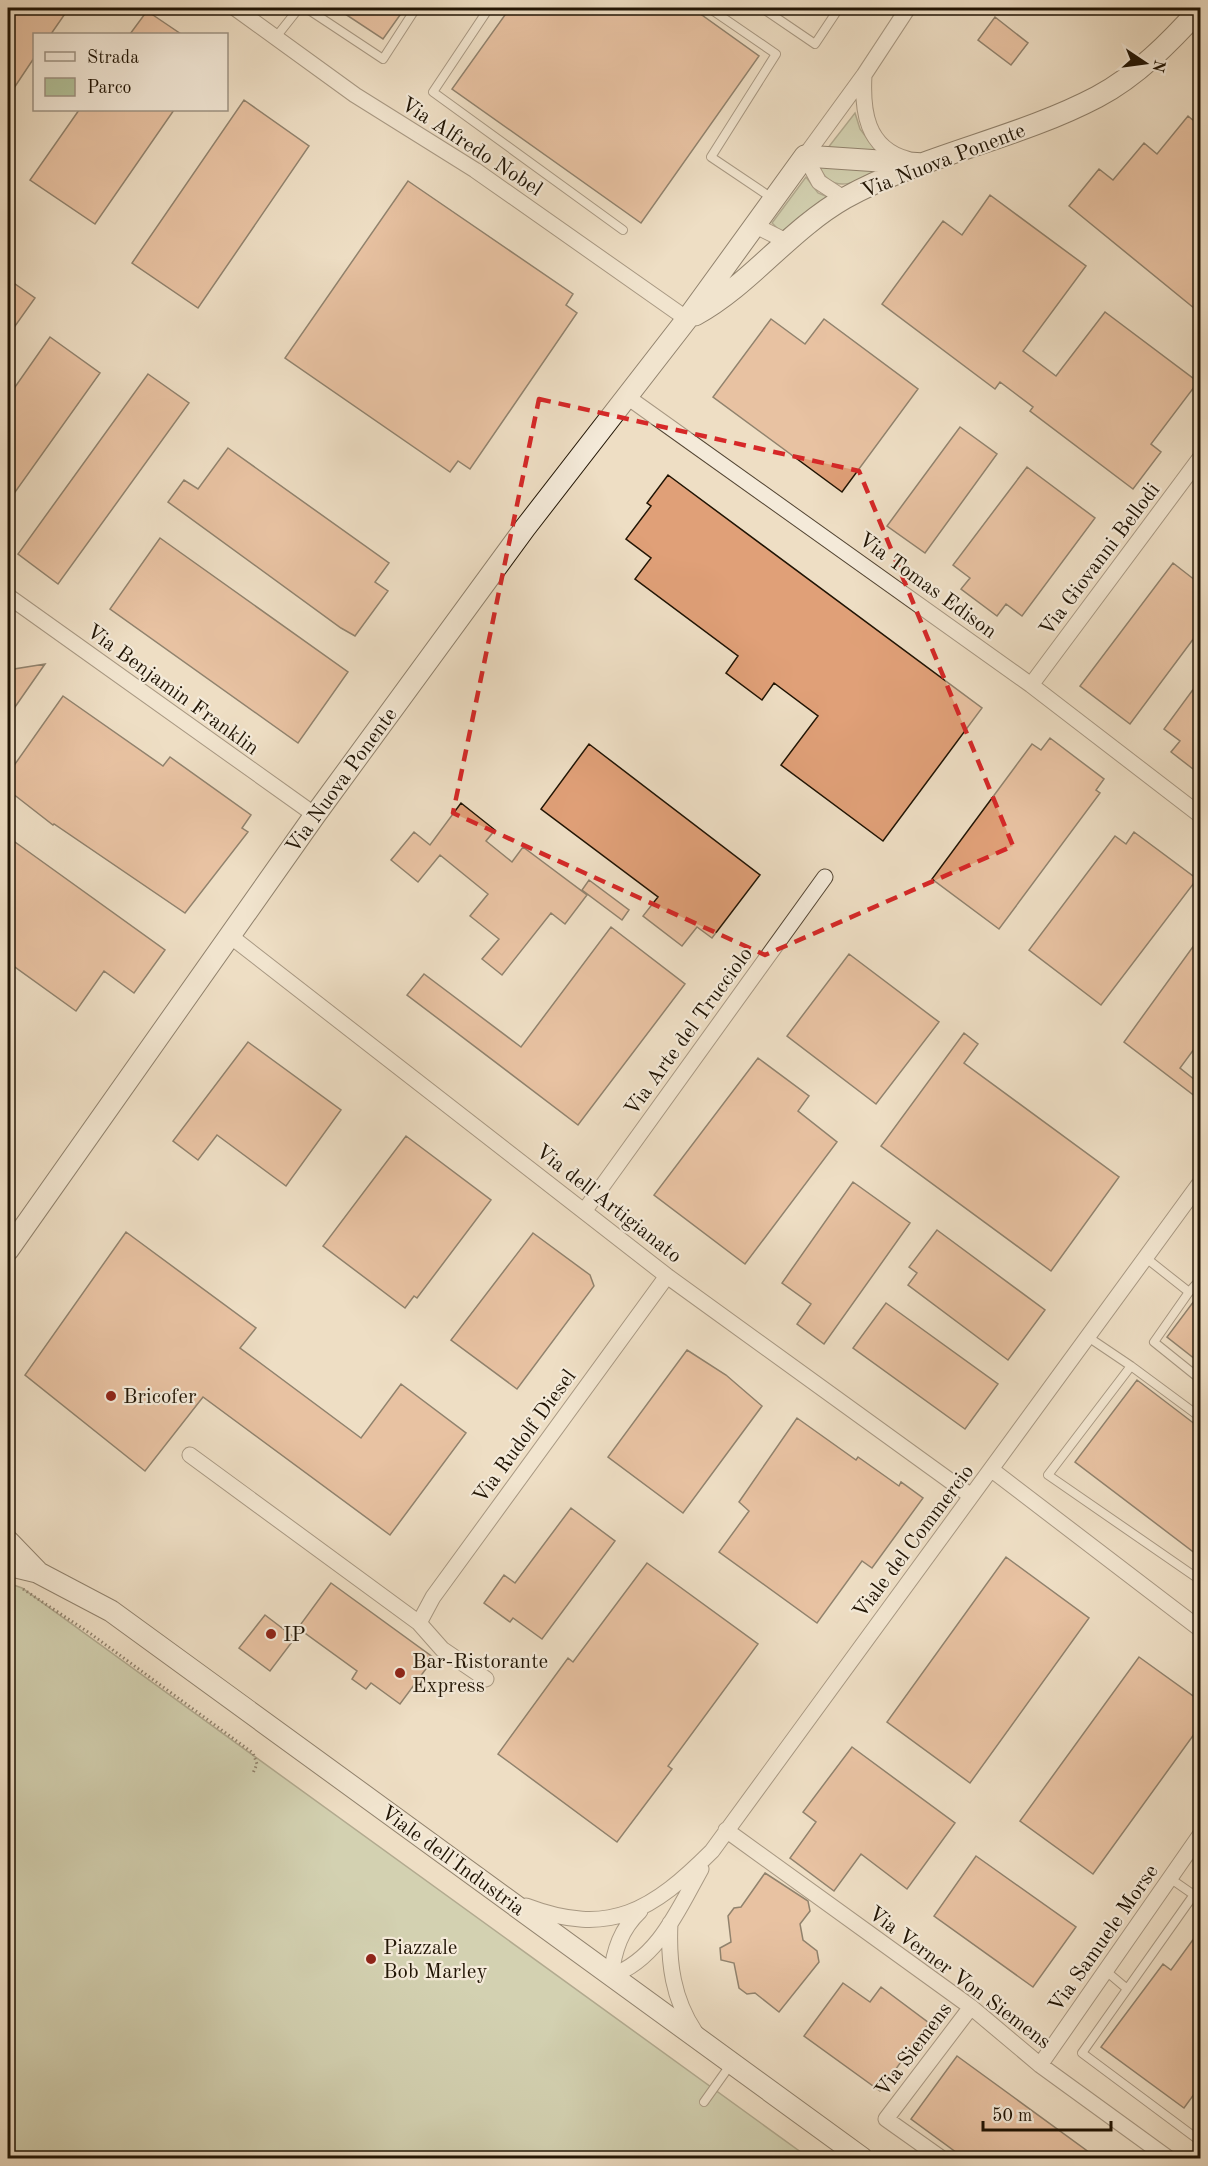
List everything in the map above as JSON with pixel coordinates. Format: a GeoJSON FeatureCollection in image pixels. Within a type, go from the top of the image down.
{"type":"FeatureCollection","features":[{"type":"Feature","properties":{"kind":"street","name":"Via Alfredo Nobel"},"geometry":{"type":"LineString","coordinates":[[235,8],[355,95],[475,170],[687,319]]}},
{"type":"Feature","properties":{"kind":"street","name":"Via Nuova Ponente"},"geometry":{"type":"LineString","coordinates":[[8,1250],[315,815],[525,528],[687,319],[864,75],[908,8]]}},
{"type":"Feature","properties":{"kind":"street","name":"Via Nuova Ponente"},"geometry":{"type":"LineString","coordinates":[[687,319],[712,306],[741,284],[786,241],[845,199],[924,164],[1048,120],[1100,96],[1147,62],[1200,9]]}},
{"type":"Feature","properties":{"kind":"street"},"geometry":{"type":"LineString","coordinates":[[864,75],[865,118],[872,131],[897,156],[924,164]]}},
{"type":"Feature","properties":{"kind":"street"},"geometry":{"type":"LineString","coordinates":[[805,156],[924,164]]}},
{"type":"Feature","properties":{"kind":"street"},"geometry":{"type":"LineString","coordinates":[[805,156],[819,182],[845,199]]}},
{"type":"Feature","properties":{"kind":"street"},"geometry":{"type":"LineString","coordinates":[[754,225],[786,241]]}},
{"type":"Feature","properties":{"kind":"street","name":"Via Tomas Edison"},"geometry":{"type":"LineString","coordinates":[[626,396],[1031,685],[1200,815]]}},
{"type":"Feature","properties":{"kind":"street","name":"Via Giovanni Bellodi"},"geometry":{"type":"LineString","coordinates":[[1031,685],[1200,458]]}},
{"type":"Feature","properties":{"kind":"street","name":"Via Benjamin Franklin"},"geometry":{"type":"LineString","coordinates":[[8,596],[315,815]]}},
{"type":"Feature","properties":{"kind":"street","name":"Via Arte del Trucciolo"},"geometry":{"type":"LineString","coordinates":[[585,1210],[825,877]]}},
{"type":"Feature","properties":{"kind":"street","name":"Via dell'Artigianato"},"geometry":{"type":"LineString","coordinates":[[229,935],[667,1276],[971,1496]]}},
{"type":"Feature","properties":{"kind":"street","name":"Viale del Commercio"},"geometry":{"type":"LineString","coordinates":[[643,1909],[679,1884],[712,1851],[1200,1184]]}},
{"type":"Feature","properties":{"kind":"street","name":"Via Rudolf Diesel"},"geometry":{"type":"LineString","coordinates":[[419,1623],[433,1597],[667,1276]]}},
{"type":"Feature","properties":{"kind":"street"},"geometry":{"type":"LineString","coordinates":[[190,1455],[419,1623],[442,1649],[486,1679]]}},
{"type":"Feature","properties":{"kind":"street"},"geometry":{"type":"LineString","coordinates":[[992,1470],[1200,1629]]}},
{"type":"Feature","properties":{"kind":"street","name":"Viale dell'Industria"},"geometry":{"type":"LineString","coordinates":[[8,1541],[37,1572]]}},
{"type":"Feature","properties":{"kind":"street","name":"Viale dell'Industria"},"geometry":{"type":"LineString","coordinates":[[8,1565],[37,1572],[111,1611],[862,2158]]}},
{"type":"Feature","properties":{"kind":"street","name":"Via Verner Von Siemens"},"geometry":{"type":"LineString","coordinates":[[726,1830],[971,2007],[1040,2065],[1168,2158]]}},
{"type":"Feature","properties":{"kind":"street","name":"Via Samuele Morse"},"geometry":{"type":"LineString","coordinates":[[1040,2065],[1200,1835]]}},
{"type":"Feature","properties":{"kind":"street"},"geometry":{"type":"LineString","coordinates":[[611,1976],[639,1962],[670,1923],[712,1851]]}},
{"type":"Feature","properties":{"kind":"street"},"geometry":{"type":"LineString","coordinates":[[499,1893],[522,1905],[561,1917],[612,1917],[643,1909]]}},
{"type":"Feature","properties":{"kind":"street"},"geometry":{"type":"LineString","coordinates":[[611,1976],[620,1936],[629,1921],[643,1909]]}},
{"type":"Feature","properties":{"kind":"street"},"geometry":{"type":"LineString","coordinates":[[670,1923],[670,1956],[674,1986],[685,2016],[701,2040]]}},
{"type":"Feature","properties":{"kind":"street","name":"Via Siemens"},"geometry":{"type":"LineString","coordinates":[[941,2158],[886,2119],[971,2007]]}},
{"type":"Feature","properties":{"kind":"lane"},"geometry":{"type":"LineString","coordinates":[[276,38],[299,8]]}},
{"type":"Feature","properties":{"kind":"lane"},"geometry":{"type":"LineString","coordinates":[[306,8],[383,59],[416,8]]}},
{"type":"Feature","properties":{"kind":"lane"},"geometry":{"type":"LineString","coordinates":[[489,8],[433,92],[623,230]]}},
{"type":"Feature","properties":{"kind":"lane"},"geometry":{"type":"LineString","coordinates":[[710,8],[776,54],[711,157],[773,199]]}},
{"type":"Feature","properties":{"kind":"lane"},"geometry":{"type":"LineString","coordinates":[[762,8],[815,44],[839,8]]}},
{"type":"Feature","properties":{"kind":"lane"},"geometry":{"type":"LineString","coordinates":[[1146,1258],[1189,1292]]}},
{"type":"Feature","properties":{"kind":"lane"},"geometry":{"type":"LineString","coordinates":[[1200,1280],[1154,1342],[1200,1379]]}},
{"type":"Feature","properties":{"kind":"lane"},"geometry":{"type":"LineString","coordinates":[[1089,1336],[1200,1417]]}},
{"type":"Feature","properties":{"kind":"lane"},"geometry":{"type":"LineString","coordinates":[[1131,1366],[1048,1475],[1200,1580]]}},
{"type":"Feature","properties":{"kind":"lane"},"geometry":{"type":"LineString","coordinates":[[1171,1879],[1194,1895]]}},
{"type":"Feature","properties":{"kind":"lane"},"geometry":{"type":"LineString","coordinates":[[1200,1887],[1082,2053],[1200,2141]]}},
{"type":"Feature","properties":{"kind":"lane"},"geometry":{"type":"LineString","coordinates":[[1106,1971],[1126,1988]]}},
{"type":"Feature","properties":{"kind":"lane"},"geometry":{"type":"LineString","coordinates":[[704,2102],[732,2063]]}},
{"type":"Feature","properties":{"kind":"lane"},"geometry":{"type":"LineString","coordinates":[[1194,2158],[1200,2149]]}},
{"type":"Feature","properties":{"kind":"path"},"geometry":{"type":"LineString","coordinates":[[15,1585],[91,1634],[253,1753],[256,1764],[253,1773]]}},
{"type":"Feature","properties":{"kind":"highlighted area"},"geometry":{"type":"Polygon","coordinates":[[[539,399],[859,471],[1013,846],[765,955],[453,813],[539,399]]]}},
{"type":"Feature","properties":{"kind":"green space"},"geometry":{"type":"Polygon","coordinates":[[[855,113],[860,129],[878,153],[827,149],[855,113]]]}},
{"type":"Feature","properties":{"kind":"green space"},"geometry":{"type":"Polygon","coordinates":[[[819,166],[882,169],[848,184],[839,184],[824,176],[819,166]]]}},
{"type":"Feature","properties":{"kind":"green space"},"geometry":{"type":"Polygon","coordinates":[[[806,177],[818,193],[828,197],[781,232],[772,223],[806,177]]]}},
{"type":"Feature","properties":{"kind":"green space"},"geometry":{"type":"Polygon","coordinates":[[[8,1583],[22,1588],[809,2158],[8,2158],[8,1583]]]}},
{"type":"Feature","properties":{"kind":"building"},"geometry":{"type":"Polygon","coordinates":[[[8,8],[69,8],[52,33],[33,33],[33,60],[8,97],[8,8]]]}},
{"type":"Feature","properties":{"kind":"building"},"geometry":{"type":"Polygon","coordinates":[[[336,8],[405,8],[383,39],[336,8]]]}},
{"type":"Feature","properties":{"kind":"building"},"geometry":{"type":"Polygon","coordinates":[[[510,8],[692,8],[759,56],[641,223],[452,89],[510,8]]]}},
{"type":"Feature","properties":{"kind":"building"},"geometry":{"type":"Polygon","coordinates":[[[147,11],[180,33],[131,33],[147,11]]]}},
{"type":"Feature","properties":{"kind":"building"},"geometry":{"type":"Polygon","coordinates":[[[995,17],[1028,43],[1011,65],[978,40],[995,17]]]}},
{"type":"Feature","properties":{"kind":"building"},"geometry":{"type":"Polygon","coordinates":[[[244,100],[309,146],[198,308],[132,263],[244,100]]]}},
{"type":"Feature","properties":{"kind":"building"},"geometry":{"type":"Polygon","coordinates":[[[78,111],[173,111],[95,224],[30,180],[78,111]]]}},
{"type":"Feature","properties":{"kind":"building"},"geometry":{"type":"Polygon","coordinates":[[[1188,116],[1200,126],[1200,313],[1069,206],[1099,169],[1113,180],[1144,143],[1157,154],[1188,116]]]}},
{"type":"Feature","properties":{"kind":"building"},"geometry":{"type":"Polygon","coordinates":[[[408,181],[573,294],[566,305],[577,313],[470,469],[458,461],[450,472],[285,358],[408,181]]]}},
{"type":"Feature","properties":{"kind":"building"},"geometry":{"type":"Polygon","coordinates":[[[990,195],[1086,266],[1023,351],[1056,376],[1105,312],[1198,382],[1151,444],[1161,452],[1133,489],[1030,411],[1033,407],[1000,382],[995,389],[882,304],[943,221],[962,235],[990,195]]]}},
{"type":"Feature","properties":{"kind":"building"},"geometry":{"type":"Polygon","coordinates":[[[8,279],[35,298],[8,336],[8,279]]]}},
{"type":"Feature","properties":{"kind":"building"},"geometry":{"type":"Polygon","coordinates":[[[771,319],[805,344],[824,319],[918,389],[842,492],[713,397],[771,319]]]}},
{"type":"Feature","properties":{"kind":"building"},"geometry":{"type":"Polygon","coordinates":[[[50,337],[100,373],[8,502],[8,397],[50,337]]]}},
{"type":"Feature","properties":{"kind":"building"},"geometry":{"type":"Polygon","coordinates":[[[148,374],[189,403],[58,584],[18,554],[148,374]]]}},
{"type":"Feature","properties":{"kind":"building"},"geometry":{"type":"Polygon","coordinates":[[[960,427],[997,454],[925,553],[887,526],[960,427]]]}},
{"type":"Feature","properties":{"kind":"building"},"geometry":{"type":"Polygon","coordinates":[[[228,448],[389,563],[375,582],[388,591],[355,636],[168,502],[184,480],[198,489],[228,448]]]}},
{"type":"Feature","properties":{"kind":"building"},"geometry":{"type":"Polygon","coordinates":[[[1027,467],[1095,518],[1022,616],[1006,604],[997,616],[961,589],[970,578],[953,565],[1027,467]]]}},
{"type":"Feature","properties":{"kind":"building"},"geometry":{"type":"Polygon","coordinates":[[[668,475],[982,708],[883,841],[781,765],[818,716],[774,683],[762,700],[726,673],[738,656],[635,579],[651,558],[626,539],[651,506],[647,503],[668,475]]]}},
{"type":"Feature","properties":{"kind":"building"},"geometry":{"type":"Polygon","coordinates":[[[160,538],[348,672],[298,743],[110,609],[160,538]]]}},
{"type":"Feature","properties":{"kind":"building"},"geometry":{"type":"Polygon","coordinates":[[[1173,563],[1200,584],[1200,630],[1130,724],[1080,686],[1173,563]]]}},
{"type":"Feature","properties":{"kind":"building"},"geometry":{"type":"Polygon","coordinates":[[[45,664],[8,717],[8,670],[45,664]]]}},
{"type":"Feature","properties":{"kind":"building"},"geometry":{"type":"Polygon","coordinates":[[[1200,680],[1200,759],[1193,769],[1171,752],[1180,741],[1164,729],[1200,680]]]}},
{"type":"Feature","properties":{"kind":"building"},"geometry":{"type":"Polygon","coordinates":[[[63,696],[163,766],[170,757],[251,815],[242,828],[248,832],[185,913],[53,825],[8,790],[8,774],[63,696]]]}},
{"type":"Feature","properties":{"kind":"building"},"geometry":{"type":"Polygon","coordinates":[[[1050,738],[1104,779],[1096,790],[1100,793],[999,929],[932,879],[1032,744],[1041,750],[1050,738]]]}},
{"type":"Feature","properties":{"kind":"building"},"geometry":{"type":"Polygon","coordinates":[[[589,744],[760,875],[712,938],[697,927],[682,946],[643,916],[658,897],[541,809],[589,744]]]}},
{"type":"Feature","properties":{"kind":"building"},"geometry":{"type":"Polygon","coordinates":[[[461,803],[495,830],[486,841],[512,862],[523,847],[587,895],[565,924],[551,913],[502,975],[482,959],[499,939],[470,916],[488,894],[440,855],[418,882],[391,860],[414,832],[430,845],[461,803]]]}},
{"type":"Feature","properties":{"kind":"building"},"geometry":{"type":"Polygon","coordinates":[[[1134,832],[1197,879],[1101,1005],[1029,950],[1115,836],[1126,844],[1134,832]]]}},
{"type":"Feature","properties":{"kind":"building"},"geometry":{"type":"Polygon","coordinates":[[[8,837],[165,950],[134,993],[104,971],[76,1011],[8,962],[8,837]]]}},
{"type":"Feature","properties":{"kind":"building"},"geometry":{"type":"Polygon","coordinates":[[[589,880],[629,910],[622,920],[582,890],[589,880]]]}},
{"type":"Feature","properties":{"kind":"building"},"geometry":{"type":"Polygon","coordinates":[[[611,927],[685,984],[578,1125],[407,995],[424,974],[521,1047],[611,927]]]}},
{"type":"Feature","properties":{"kind":"building"},"geometry":{"type":"Polygon","coordinates":[[[1200,937],[1200,1041],[1180,1068],[1200,1084],[1200,1100],[1124,1042],[1200,937]]]}},
{"type":"Feature","properties":{"kind":"building"},"geometry":{"type":"Polygon","coordinates":[[[849,954],[939,1022],[876,1104],[787,1036],[849,954]]]}},
{"type":"Feature","properties":{"kind":"building"},"geometry":{"type":"Polygon","coordinates":[[[964,1033],[978,1044],[964,1063],[1119,1177],[1051,1271],[881,1146],[964,1033]]]}},
{"type":"Feature","properties":{"kind":"building"},"geometry":{"type":"Polygon","coordinates":[[[248,1042],[341,1110],[286,1186],[217,1135],[198,1160],[173,1141],[248,1042]]]}},
{"type":"Feature","properties":{"kind":"building"},"geometry":{"type":"Polygon","coordinates":[[[758,1058],[809,1096],[798,1111],[837,1142],[745,1264],[654,1195],[758,1058]]]}},
{"type":"Feature","properties":{"kind":"building"},"geometry":{"type":"Polygon","coordinates":[[[406,1136],[491,1200],[417,1298],[414,1296],[405,1308],[323,1246],[406,1136]]]}},
{"type":"Feature","properties":{"kind":"building"},"geometry":{"type":"Polygon","coordinates":[[[853,1182],[910,1223],[824,1344],[797,1324],[811,1304],[782,1283],[853,1182]]]}},
{"type":"Feature","properties":{"kind":"building"},"geometry":{"type":"Polygon","coordinates":[[[937,1230],[1045,1310],[1008,1360],[908,1285],[917,1273],[909,1267],[937,1230]]]}},
{"type":"Feature","properties":{"kind":"building"},"geometry":{"type":"Polygon","coordinates":[[[126,1232],[256,1328],[240,1348],[361,1438],[401,1384],[466,1433],[390,1535],[203,1397],[145,1471],[25,1375],[126,1232]]]}},
{"type":"Feature","properties":{"kind":"building"},"geometry":{"type":"Polygon","coordinates":[[[533,1233],[590,1275],[594,1286],[517,1389],[451,1340],[533,1233]]]}},
{"type":"Feature","properties":{"kind":"building"},"geometry":{"type":"Polygon","coordinates":[[[1200,1293],[1200,1363],[1167,1337],[1200,1293]]]}},
{"type":"Feature","properties":{"kind":"building"},"geometry":{"type":"Polygon","coordinates":[[[886,1303],[998,1384],[965,1429],[853,1348],[886,1303]]]}},
{"type":"Feature","properties":{"kind":"building"},"geometry":{"type":"Polygon","coordinates":[[[687,1350],[726,1375],[762,1406],[683,1513],[608,1457],[687,1350]]]}},
{"type":"Feature","properties":{"kind":"building"},"geometry":{"type":"Polygon","coordinates":[[[1137,1380],[1200,1428],[1200,1557],[1075,1462],[1137,1380]]]}},
{"type":"Feature","properties":{"kind":"building"},"geometry":{"type":"Polygon","coordinates":[[[797,1418],[856,1460],[858,1457],[899,1486],[901,1482],[923,1498],[872,1568],[862,1561],[817,1623],[719,1552],[749,1511],[739,1502],[797,1418]]]}},
{"type":"Feature","properties":{"kind":"building"},"geometry":{"type":"Polygon","coordinates":[[[571,1508],[615,1541],[542,1639],[513,1618],[510,1622],[484,1603],[504,1575],[515,1583],[571,1508]]]}},
{"type":"Feature","properties":{"kind":"building"},"geometry":{"type":"Polygon","coordinates":[[[1006,1557],[1089,1618],[970,1783],[887,1722],[1006,1557]]]}},
{"type":"Feature","properties":{"kind":"building"},"geometry":{"type":"Polygon","coordinates":[[[647,1563],[758,1644],[668,1766],[672,1769],[617,1842],[498,1754],[568,1658],[573,1662],[647,1563]]]}},
{"type":"Feature","properties":{"kind":"building"},"geometry":{"type":"Polygon","coordinates":[[[331,1583],[434,1658],[400,1704],[371,1683],[366,1689],[352,1679],[357,1671],[298,1628],[331,1583]]]}},
{"type":"Feature","properties":{"kind":"building"},"geometry":{"type":"Polygon","coordinates":[[[265,1615],[295,1638],[270,1671],[239,1648],[265,1615]]]}},
{"type":"Feature","properties":{"kind":"building"},"geometry":{"type":"Polygon","coordinates":[[[1139,1657],[1200,1701],[1200,1726],[1093,1874],[1020,1821],[1139,1657]]]}},
{"type":"Feature","properties":{"kind":"building"},"geometry":{"type":"Polygon","coordinates":[[[852,1747],[955,1823],[907,1889],[861,1854],[834,1891],[790,1858],[816,1822],[803,1812],[852,1747]]]}},
{"type":"Feature","properties":{"kind":"building"},"geometry":{"type":"Polygon","coordinates":[[[976,1856],[1076,1927],[1033,1987],[934,1916],[976,1856]]]}},
{"type":"Feature","properties":{"kind":"building"},"geometry":{"type":"Polygon","coordinates":[[[765,1873],[808,1901],[810,1911],[800,1924],[803,1940],[817,1951],[819,1962],[779,2012],[755,1993],[747,1994],[739,1988],[734,1963],[721,1960],[720,1948],[731,1942],[728,1916],[734,1908],[741,1907],[765,1873]]]}},
{"type":"Feature","properties":{"kind":"building"},"geometry":{"type":"Polygon","coordinates":[[[1200,1930],[1200,2086],[1184,2108],[1101,2047],[1163,1964],[1171,1970],[1200,1930]]]}},
{"type":"Feature","properties":{"kind":"building"},"geometry":{"type":"Polygon","coordinates":[[[843,1983],[870,2002],[881,1987],[929,2023],[880,2091],[804,2036],[843,1983]]]}},
{"type":"Feature","properties":{"kind":"building"},"geometry":{"type":"Polygon","coordinates":[[[957,2056],[1097,2158],[964,2158],[911,2119],[957,2056]]]}},
{"type":"Feature","properties":{"kind":"place","name":"Bricofer"},"geometry":{"type":"Point","coordinates":[111,1396]}},
{"type":"Feature","properties":{"kind":"place","name":"IP"},"geometry":{"type":"Point","coordinates":[271,1634]}},
{"type":"Feature","properties":{"kind":"place","name":"Bar-Ristorante Express"},"geometry":{"type":"Point","coordinates":[400,1673]}},
{"type":"Feature","properties":{"kind":"place","name":"Piazzale Bob Marley"},"geometry":{"type":"Point","coordinates":[371,1959]}}]}
